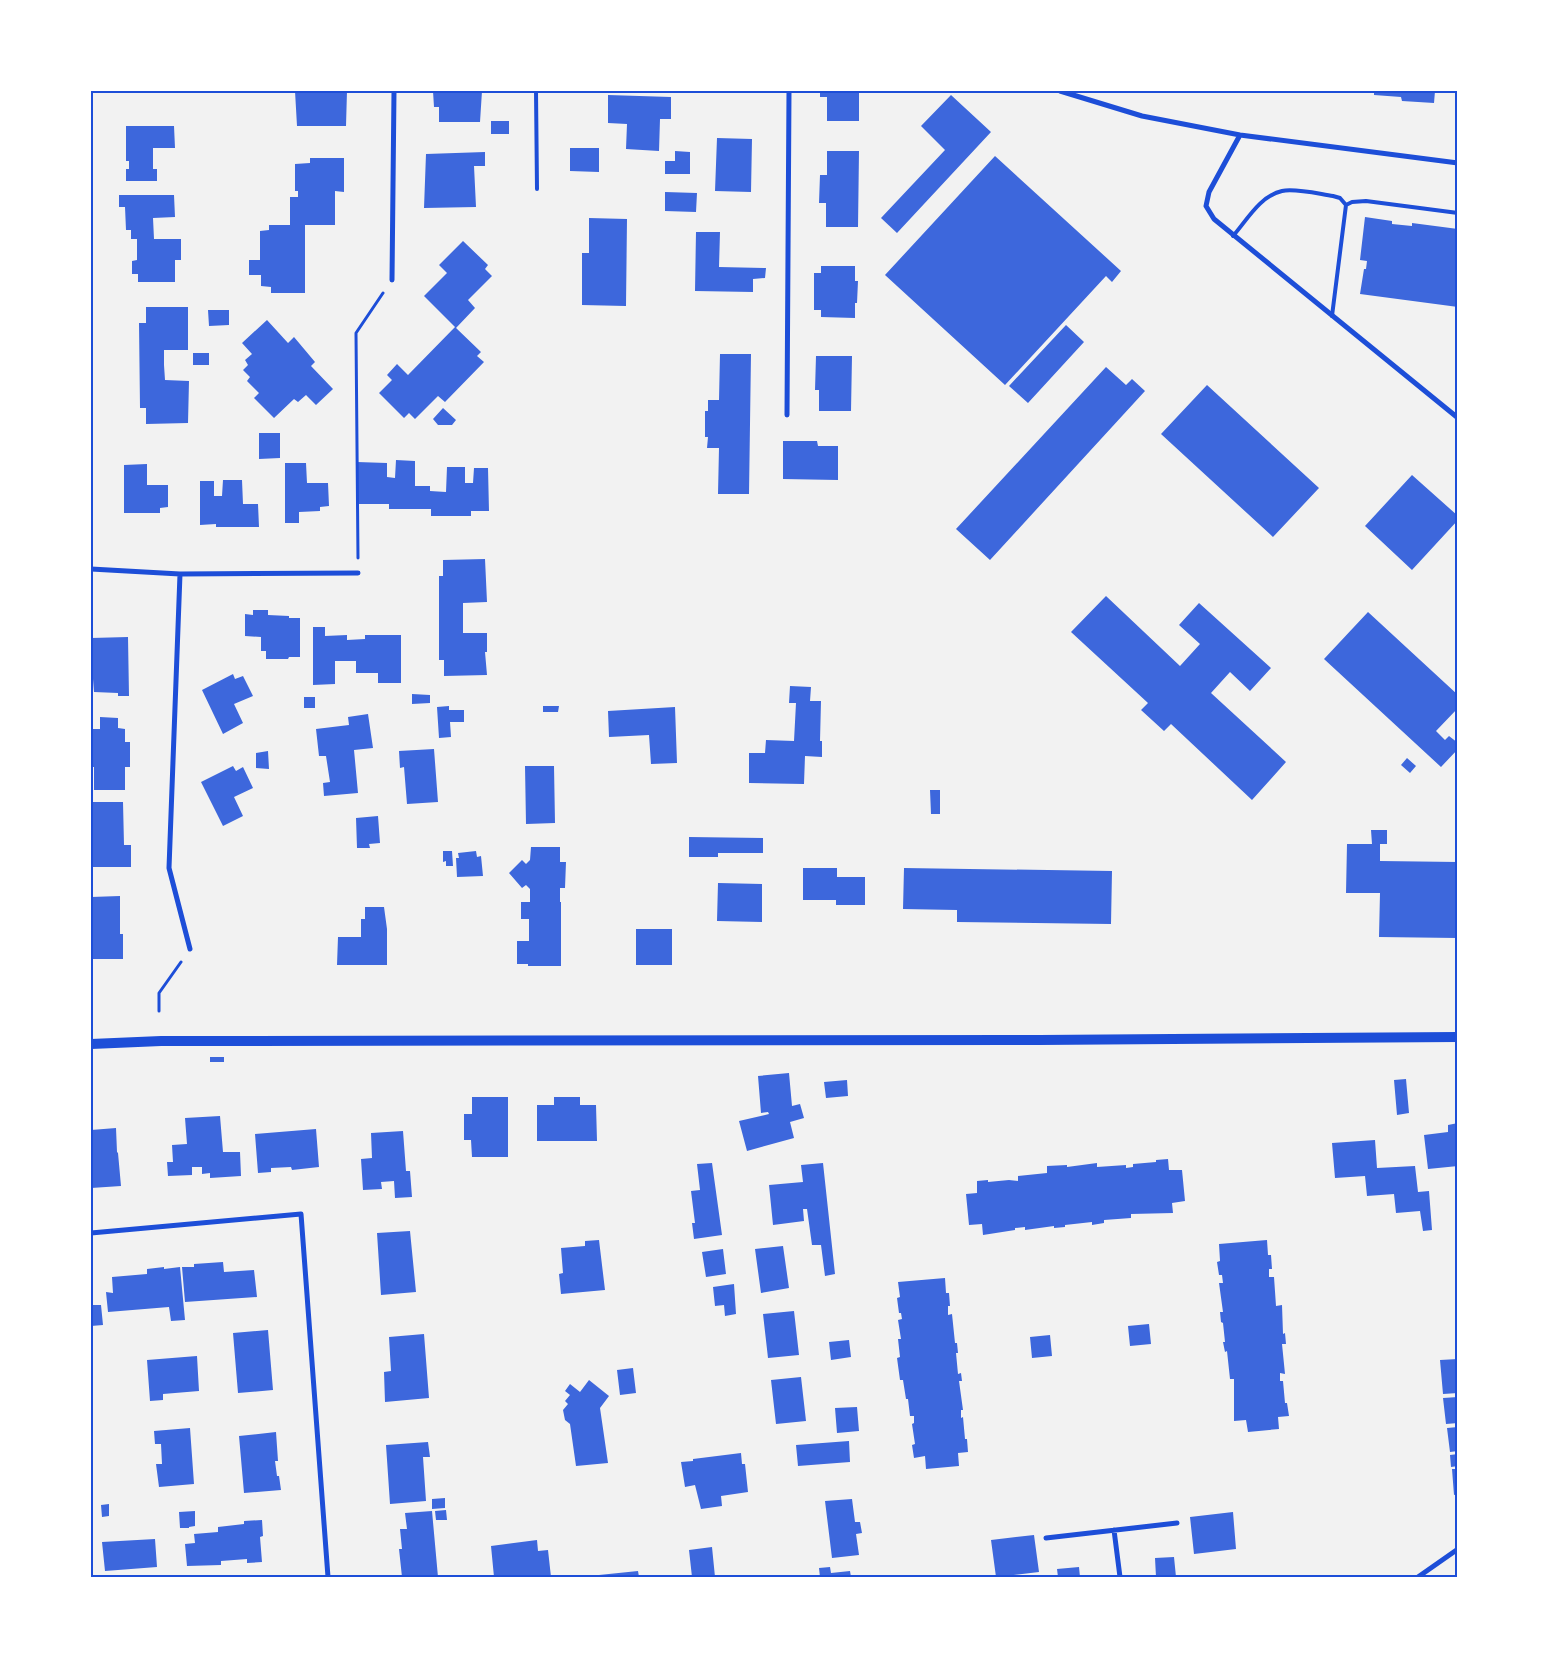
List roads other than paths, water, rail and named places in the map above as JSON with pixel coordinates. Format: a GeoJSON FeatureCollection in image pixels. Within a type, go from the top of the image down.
{"type":"FeatureCollection","features":[{"type":"Feature","properties":{"kind":"main road"},"geometry":{"type":"LineString","coordinates":[[91,1044],[171,1040],[1002,1040],[1458,1037]]}},
{"type":"Feature","properties":{"kind":"street"},"geometry":{"type":"LineString","coordinates":[[392,280],[394,91]]}},
{"type":"Feature","properties":{"kind":"street"},"geometry":{"type":"LineString","coordinates":[[786,415],[789,91]]}},
{"type":"Feature","properties":{"kind":"street"},"geometry":{"type":"LineString","coordinates":[[1060,91],[1142,116],[1240,135],[1458,163]]}},
{"type":"Feature","properties":{"kind":"street"},"geometry":{"type":"LineString","coordinates":[[1240,135],[1208,192],[1206,206],[1214,219],[1458,418]]}},
{"type":"Feature","properties":{"kind":"street"},"geometry":{"type":"LineString","coordinates":[[91,569],[180,574],[358,573]]}},
{"type":"Feature","properties":{"kind":"street"},"geometry":{"type":"LineString","coordinates":[[180,574],[169,868],[190,949]]}},
{"type":"Feature","properties":{"kind":"street"},"geometry":{"type":"LineString","coordinates":[[91,1233],[301,1214],[328,1577]]}},
{"type":"Feature","properties":{"kind":"street"},"geometry":{"type":"LineString","coordinates":[[1046,1538],[1177,1523]]}},
{"type":"Feature","properties":{"kind":"street"},"geometry":{"type":"LineString","coordinates":[[1114,1530],[1120,1577]]}},
{"type":"Feature","properties":{"kind":"street"},"geometry":{"type":"LineString","coordinates":[[1418,1577],[1458,1549]]}},
{"type":"Feature","properties":{"kind":"lane"},"geometry":{"type":"LineString","coordinates":[[536,91],[537,189]]}},
{"type":"Feature","properties":{"kind":"lane"},"geometry":{"type":"LineString","coordinates":[[1233,236],[1258,204],[1282,190],[1340,198],[1346,205],[1332,316]]}},
{"type":"Feature","properties":{"kind":"lane"},"geometry":{"type":"LineString","coordinates":[[1346,205],[1352,202],[1366,201],[1458,213]]}}]}
